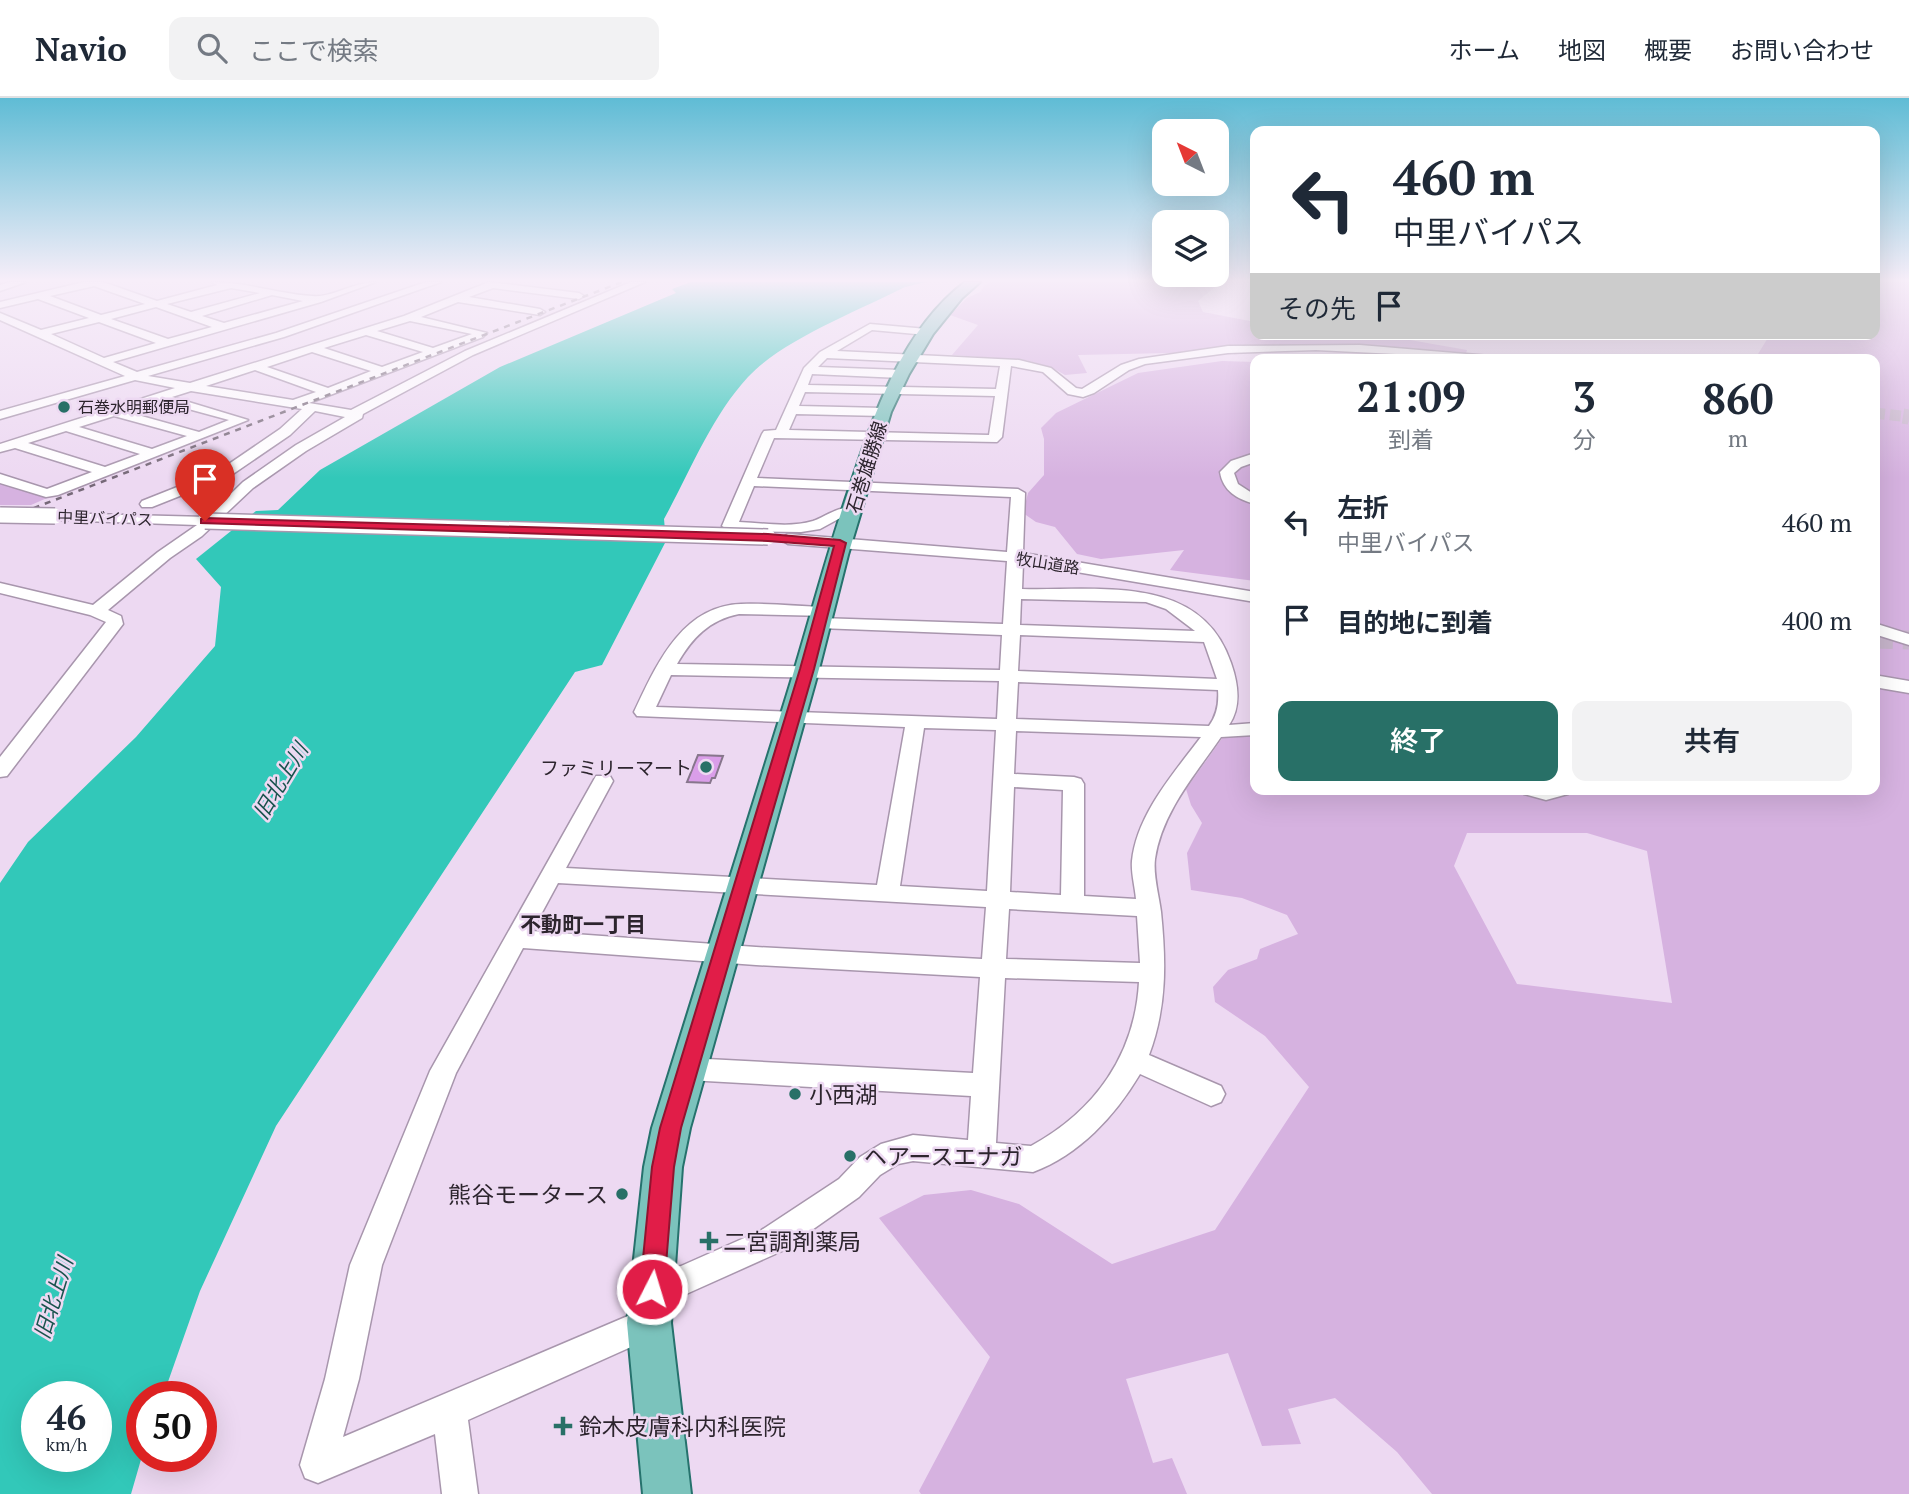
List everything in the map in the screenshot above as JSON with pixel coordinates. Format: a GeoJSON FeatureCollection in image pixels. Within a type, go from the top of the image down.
{"type":"FeatureCollection","features":[{"type":"Feature","properties":{"kind":"main road","name":"石巻雄勝線"},"geometry":{"type":"LineString","coordinates":[[667,1494],[649,1323],[663,1167],[671,1128],[846,528],[883,412],[917,347]]}},
{"type":"Feature","properties":{"kind":"street"},"geometry":{"type":"LineString","coordinates":[[68,347],[134,377],[184,388],[354,414],[484,347]]}},
{"type":"Feature","properties":{"kind":"street"},"geometry":{"type":"LineString","coordinates":[[101,362],[153,347]]}},
{"type":"Feature","properties":{"kind":"street"},"geometry":{"type":"LineString","coordinates":[[0,415],[233,347]]}},
{"type":"Feature","properties":{"kind":"street"},"geometry":{"type":"LineString","coordinates":[[418,347],[434,352]]}},
{"type":"Feature","properties":{"kind":"street"},"geometry":{"type":"LineString","coordinates":[[295,404],[447,347]]}},
{"type":"Feature","properties":{"kind":"street"},"geometry":{"type":"LineString","coordinates":[[781,434],[808,370],[824,354],[836,347]]}},
{"type":"Feature","properties":{"kind":"street"},"geometry":{"type":"LineString","coordinates":[[824,354],[1006,362],[1047,370],[1072,391],[1083,393],[1116,371],[1140,362],[1225,351],[1352,347]]}},
{"type":"Feature","properties":{"kind":"street"},"geometry":{"type":"LineString","coordinates":[[1360,347],[1451,354]]}},
{"type":"Feature","properties":{"kind":"street"},"geometry":{"type":"LineString","coordinates":[[7,445],[312,348],[382,371]]}},
{"type":"Feature","properties":{"kind":"street"},"geometry":{"type":"LineString","coordinates":[[846,528],[839,513],[829,521],[808,528],[730,526],[769,434],[992,439],[995,437],[1006,362]]}},
{"type":"Feature","properties":{"kind":"street"},"geometry":{"type":"LineString","coordinates":[[254,366],[327,391]]}},
{"type":"Feature","properties":{"kind":"street"},"geometry":{"type":"LineString","coordinates":[[808,370],[901,374]]}},
{"type":"Feature","properties":{"kind":"street"},"geometry":{"type":"LineString","coordinates":[[800,388],[1002,393]]}},
{"type":"Feature","properties":{"kind":"street"},"geometry":{"type":"LineString","coordinates":[[0,478],[46,493],[242,420],[158,397]]}},
{"type":"Feature","properties":{"kind":"street"},"geometry":{"type":"LineString","coordinates":[[147,504],[225,474],[285,432],[312,407]]}},
{"type":"Feature","properties":{"kind":"street"},"geometry":{"type":"LineString","coordinates":[[792,410],[883,412]]}},
{"type":"Feature","properties":{"kind":"street"},"geometry":{"type":"LineString","coordinates":[[111,411],[200,436]]}},
{"type":"Feature","properties":{"kind":"street"},"geometry":{"type":"LineString","coordinates":[[96,611],[164,555],[197,533],[227,508],[248,485],[301,448],[357,415],[354,414]]}},
{"type":"Feature","properties":{"kind":"street"},"geometry":{"type":"LineString","coordinates":[[62,426],[153,454]]}},
{"type":"Feature","properties":{"kind":"street"},"geometry":{"type":"LineString","coordinates":[[7,445],[105,472]]}},
{"type":"Feature","properties":{"kind":"street"},"geometry":{"type":"LineString","coordinates":[[1250,459],[1236,464],[1227,472],[1233,489],[1250,498]]}},
{"type":"Feature","properties":{"kind":"street"},"geometry":{"type":"LineString","coordinates":[[750,482],[1018,494],[998,898],[981,1155]]}},
{"type":"Feature","properties":{"kind":"street","name":"中里バイパス"},"geometry":{"type":"LineString","coordinates":[[0,515],[768,537],[846,528]]}},
{"type":"Feature","properties":{"kind":"street","name":"牧山道路"},"geometry":{"type":"LineString","coordinates":[[846,528],[1250,596]]}},
{"type":"Feature","properties":{"kind":"street"},"geometry":{"type":"LineString","coordinates":[[1135,577],[1131,586],[1140,591],[1250,610]]}},
{"type":"Feature","properties":{"kind":"street"},"geometry":{"type":"LineString","coordinates":[[0,588],[96,611],[115,620],[0,771]]}},
{"type":"Feature","properties":{"kind":"street"},"geometry":{"type":"LineString","coordinates":[[652,1289],[684,1280],[771,1241],[849,1188],[870,1166],[891,1153],[913,1148],[1034,1159],[1063,1142],[1109,1100],[1134,1060],[1152,1011],[1153,973],[1143,862],[1146,845],[1172,789],[1225,717],[1228,685],[1220,652],[1210,637],[1169,604],[1147,597],[1013,594]]}},
{"type":"Feature","properties":{"kind":"street"},"geometry":{"type":"LineString","coordinates":[[1210,637],[1011,631],[821,618],[738,609],[707,618],[677,646],[644,712],[1213,732],[1250,729]]}},
{"type":"Feature","properties":{"kind":"street"},"geometry":{"type":"LineString","coordinates":[[1880,630],[1909,640]]}},
{"type":"Feature","properties":{"kind":"street"},"geometry":{"type":"LineString","coordinates":[[664,669],[1010,674],[1228,685]]}},
{"type":"Feature","properties":{"kind":"street"},"geometry":{"type":"LineString","coordinates":[[1880,682],[1909,687]]}},
{"type":"Feature","properties":{"kind":"street"},"geometry":{"type":"LineString","coordinates":[[887,894],[915,723]]}},
{"type":"Feature","properties":{"kind":"street"},"geometry":{"type":"LineString","coordinates":[[1003,780],[1074,784],[1072,902]]}},
{"type":"Feature","properties":{"kind":"street"},"geometry":{"type":"LineString","coordinates":[[603,781],[443,1071],[366,1265],[342,1379],[318,1465],[450,1411],[649,1323]]}},
{"type":"Feature","properties":{"kind":"street"},"geometry":{"type":"LineString","coordinates":[[551,875],[1149,908]]}},
{"type":"Feature","properties":{"kind":"street"},"geometry":{"type":"LineString","coordinates":[[517,939],[722,955],[993,970],[1153,973]]}},
{"type":"Feature","properties":{"kind":"street"},"geometry":{"type":"LineString","coordinates":[[1134,1060],[1211,1094]]}},
{"type":"Feature","properties":{"kind":"street"},"geometry":{"type":"LineString","coordinates":[[688,1069],[984,1085]]}},
{"type":"Feature","properties":{"kind":"street"},"geometry":{"type":"LineString","coordinates":[[450,1411],[460,1494]]}},
{"type":"Feature","properties":{"kind":"shaded area"},"geometry":{"type":"Polygon","coordinates":[[[959,347],[1451,347],[1467,350],[1466,354],[1358,349],[1078,355],[1087,373],[1065,375],[1051,367],[1025,360],[952,355],[959,347]]]}},
{"type":"Feature","properties":{"kind":"shaded area"},"geometry":{"type":"Polygon","coordinates":[[[1762,347],[1909,347],[1909,1494],[1432,1494],[1397,1452],[1335,1398],[1288,1409],[1301,1444],[1262,1446],[1228,1353],[1126,1379],[1153,1463],[1172,1458],[1187,1494],[921,1494],[919,1491],[990,1357],[879,1218],[924,1195],[971,1190],[1019,1204],[1112,1264],[1215,1230],[1309,1087],[1265,1036],[1215,1002],[1213,987],[1228,970],[1257,959],[1260,949],[1298,934],[1287,915],[1242,898],[1191,890],[1187,853],[1202,823],[1191,805],[1186,789],[1223,737],[1250,734],[1250,795],[1880,795],[1880,354],[1758,354],[1762,347]],[[1467,833],[1454,866],[1517,984],[1672,1003],[1647,851],[1587,833],[1467,833]]]}},
{"type":"Feature","properties":{"kind":"shaded area"},"geometry":{"type":"Polygon","coordinates":[[[1222,361],[1250,362],[1250,580],[1170,570],[1184,550],[1101,559],[1077,554],[1055,527],[1036,522],[1023,513],[1028,493],[1044,475],[1044,439],[1041,428],[1056,413],[1138,373],[1222,361]]]}},
{"type":"Feature","properties":{"kind":"shaded area"},"geometry":{"type":"Polygon","coordinates":[[[0,483],[47,498],[31,505],[0,505],[0,483]]]}},
{"type":"Feature","properties":{"kind":"water","name":"旧北上川"},"geometry":{"type":"Polygon","coordinates":[[[547,347],[787,347],[748,377],[723,409],[702,445],[664,519],[666,541],[602,665],[575,672],[276,1126],[200,1291],[168,1381],[126,1381],[126,1472],[137,1472],[131,1494],[0,1494],[0,883],[28,842],[136,737],[215,646],[221,587],[196,559],[256,511],[278,510],[320,470],[500,367],[547,347]]]}},
{"type":"Feature","properties":{"kind":"building","name":"ファミリーマート"},"geometry":{"type":"Polygon","coordinates":[[[698,755],[723,756],[715,778],[712,778],[710,783],[687,782],[698,755]]]}},
{"type":"Feature","properties":{"kind":"tunnel"},"geometry":{"type":"LineString","coordinates":[[1880,414],[1909,417],[1903,416]]}},
{"type":"Feature","properties":{"kind":"tunnel"},"geometry":{"type":"LineString","coordinates":[[1880,639],[1909,640]]}},
{"type":"Feature","properties":{"kind":"railway"},"geometry":{"type":"LineString","coordinates":[[0,521],[452,347]]}},
{"type":"Feature","properties":{"kind":"place","name":"石巻水明郵便局"},"geometry":{"type":"Point","coordinates":[64,407]}},
{"type":"Feature","properties":{"kind":"place","name":"ファミリーマート"},"geometry":{"type":"Point","coordinates":[706,767]}},
{"type":"Feature","properties":{"kind":"place","name":"小西湖"},"geometry":{"type":"Point","coordinates":[795,1094]}},
{"type":"Feature","properties":{"kind":"place","name":"ヘアースエナガ"},"geometry":{"type":"Point","coordinates":[850,1156]}},
{"type":"Feature","properties":{"kind":"place","name":"熊谷モータース"},"geometry":{"type":"Point","coordinates":[622,1194]}},
{"type":"Feature","properties":{"kind":"place","name":"二宮調剤薬局"},"geometry":{"type":"Point","coordinates":[709,1241]}},
{"type":"Feature","properties":{"kind":"place","name":"鈴木皮膚科内科医院"},"geometry":{"type":"Point","coordinates":[563,1426]}},
{"type":"Feature","properties":{"kind":"district","name":"不動町一丁目"},"geometry":{"type":"Point","coordinates":[583,924]}},
{"type":"Feature","properties":{"kind":"route"},"geometry":{"type":"LineString","coordinates":[[205,521],[768,537],[840,543],[807,669],[671,1128],[663,1167],[652,1289]]}}]}
